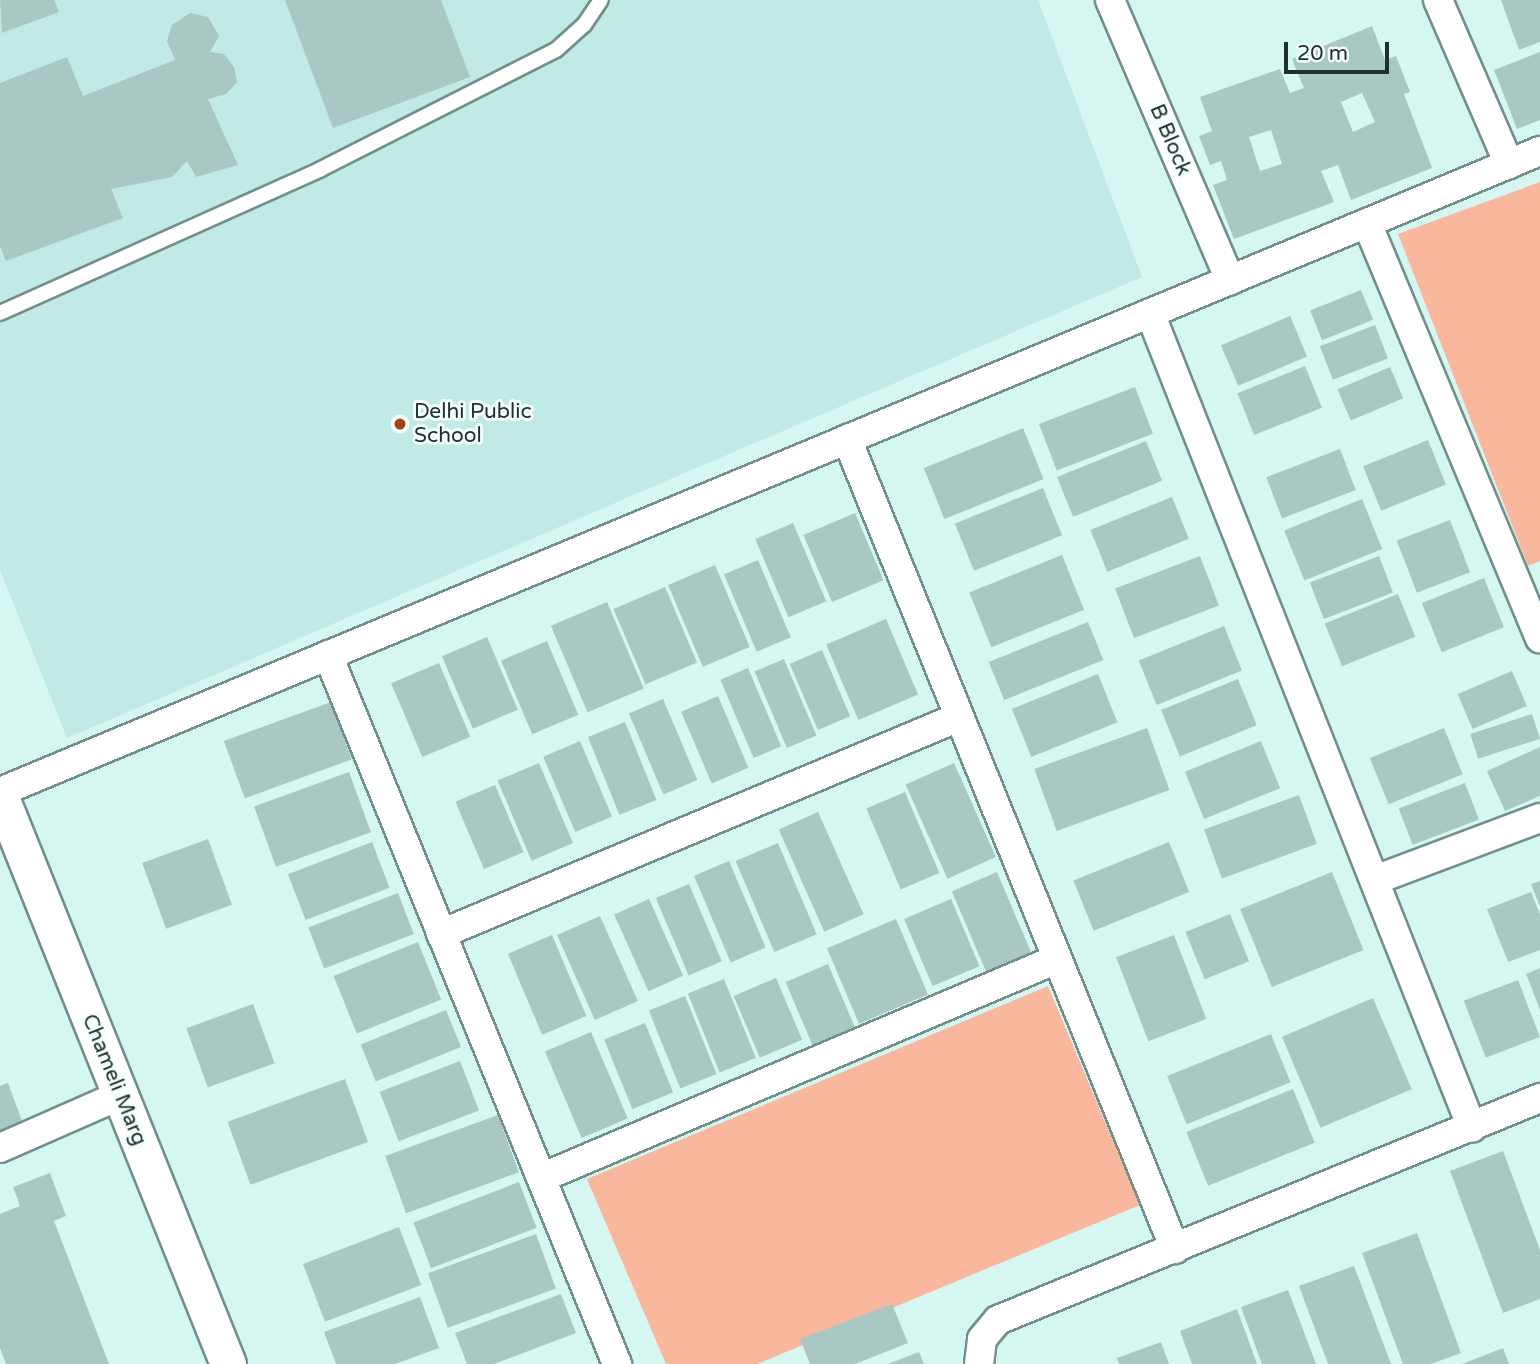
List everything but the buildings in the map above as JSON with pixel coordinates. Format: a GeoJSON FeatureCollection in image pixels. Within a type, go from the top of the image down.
{"type":"FeatureCollection","features":[{"type":"Feature","properties":{"kind":"street","name":"B Block"},"geometry":{"type":"LineString","coordinates":[[1110,0],[1230,279]]}},
{"type":"Feature","properties":{"kind":"street"},"geometry":{"type":"LineString","coordinates":[[1438,0],[1509,164]]}},
{"type":"Feature","properties":{"kind":"street"},"geometry":{"type":"LineString","coordinates":[[0,794],[1540,151]]}},
{"type":"Feature","properties":{"kind":"street"},"geometry":{"type":"LineString","coordinates":[[1367,223],[1534,604],[1540,638]]}},
{"type":"Feature","properties":{"kind":"street"},"geometry":{"type":"LineString","coordinates":[[1150,313],[1472,1128]]}},
{"type":"Feature","properties":{"kind":"street"},"geometry":{"type":"LineString","coordinates":[[847,439],[1175,1250]]}},
{"type":"Feature","properties":{"kind":"street"},"geometry":{"type":"LineString","coordinates":[[328,655],[617,1364]]}},
{"type":"Feature","properties":{"kind":"street"},"geometry":{"type":"LineString","coordinates":[[441,934],[959,717]]}},
{"type":"Feature","properties":{"kind":"street","name":"Chameli Marg"},"geometry":{"type":"LineString","coordinates":[[0,794],[229,1364]]}},
{"type":"Feature","properties":{"kind":"street"},"geometry":{"type":"LineString","coordinates":[[1375,880],[1540,818]]}},
{"type":"Feature","properties":{"kind":"street"},"geometry":{"type":"LineString","coordinates":[[541,1178],[1057,958]]}},
{"type":"Feature","properties":{"kind":"street"},"geometry":{"type":"LineString","coordinates":[[0,1148],[121,1095]]}},
{"type":"Feature","properties":{"kind":"street"},"geometry":{"type":"LineString","coordinates":[[979,1364],[982,1339],[998,1320],[1175,1250],[1540,1098]]}},
{"type":"Feature","properties":{"kind":"lane"},"geometry":{"type":"LineString","coordinates":[[0,313],[319,170],[556,50],[584,25],[601,0]]}},
{"type":"Feature","properties":{"kind":"shaded area","name":"Delhi Public School"},"geometry":{"type":"Polygon","coordinates":[[[0,0],[1038,0],[1142,277],[67,738],[0,570],[0,0]]]}},
{"type":"Feature","properties":{"kind":"shaded area"},"geometry":{"type":"Polygon","coordinates":[[[1540,182],[1540,561],[1528,566],[1398,234],[1540,182]]]}},
{"type":"Feature","properties":{"kind":"shaded area"},"geometry":{"type":"Polygon","coordinates":[[[1048,986],[1140,1205],[757,1364],[666,1364],[587,1179],[1048,986]]]}},
{"type":"Feature","properties":{"kind":"place","name":"Delhi Public School"},"geometry":{"type":"Point","coordinates":[400,424]}}]}
